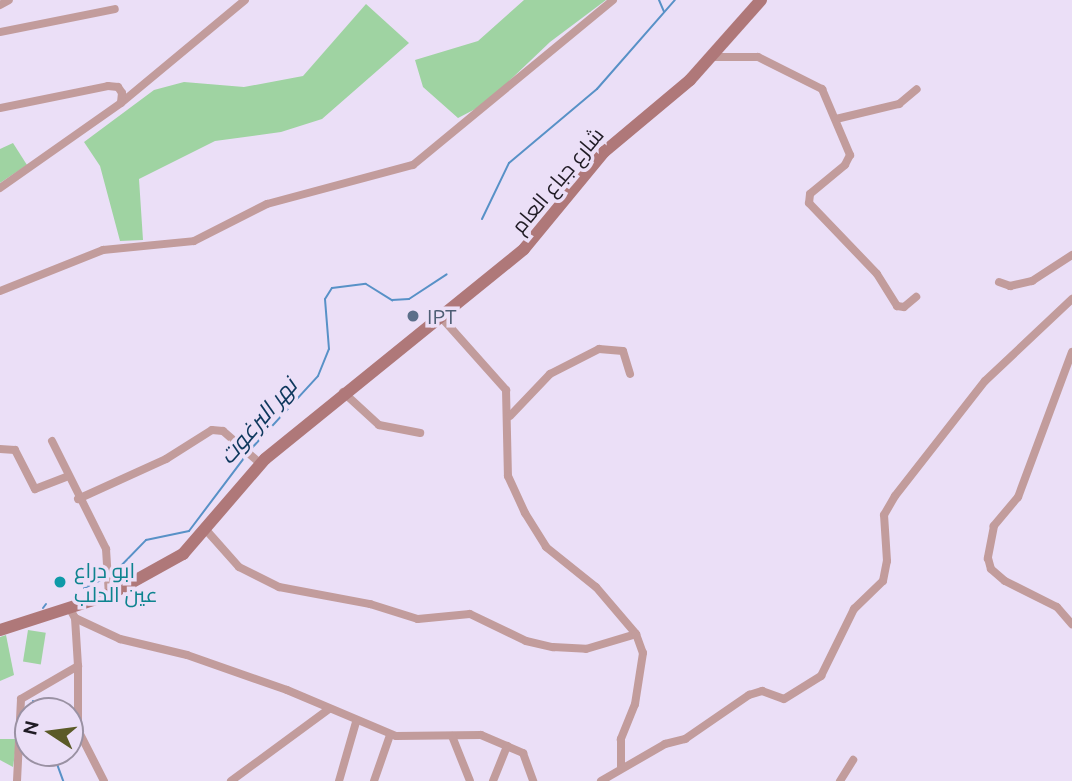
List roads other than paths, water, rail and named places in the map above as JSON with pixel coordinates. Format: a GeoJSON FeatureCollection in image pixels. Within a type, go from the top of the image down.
{"type":"FeatureCollection","features":[{"type":"Feature","properties":{"kind":"main road","name":"شارع جباع العام"},"geometry":{"type":"LineString","coordinates":[[0,630],[73,614],[109,591],[183,554],[206,531],[256,460],[524,249],[604,152],[713,57],[759,0]]}},
{"type":"Feature","properties":{"kind":"street"},"geometry":{"type":"LineString","coordinates":[[0,5],[9,0]]}},
{"type":"Feature","properties":{"kind":"street"},"geometry":{"type":"LineString","coordinates":[[0,188],[121,103],[245,0]]}},
{"type":"Feature","properties":{"kind":"street"},"geometry":{"type":"LineString","coordinates":[[0,291],[103,250],[194,241],[267,204],[413,165],[613,0]]}},
{"type":"Feature","properties":{"kind":"street"},"geometry":{"type":"LineString","coordinates":[[0,32],[115,9]]}},
{"type":"Feature","properties":{"kind":"street"},"geometry":{"type":"LineString","coordinates":[[713,57],[758,57],[813,82],[827,96],[849,159],[810,194],[808,203],[877,274],[897,306],[904,307],[916,297]]}},
{"type":"Feature","properties":{"kind":"street"},"geometry":{"type":"LineString","coordinates":[[0,108],[108,86],[120,89],[121,103]]}},
{"type":"Feature","properties":{"kind":"street"},"geometry":{"type":"LineString","coordinates":[[836,119],[899,104],[917,89]]}},
{"type":"Feature","properties":{"kind":"street"},"geometry":{"type":"LineString","coordinates":[[999,282],[1010,286],[1032,281],[1072,254]]}},
{"type":"Feature","properties":{"kind":"street"},"geometry":{"type":"LineString","coordinates":[[601,781],[621,766],[685,739],[749,695],[762,691],[784,699],[821,676],[851,613],[883,582],[887,561],[884,515],[895,496],[979,388],[1072,299]]}},
{"type":"Feature","properties":{"kind":"street"},"geometry":{"type":"LineString","coordinates":[[441,317],[502,384],[510,416],[509,477],[525,513],[546,547],[596,587],[636,634],[643,653],[635,704],[621,739],[621,766]]}},
{"type":"Feature","properties":{"kind":"street"},"geometry":{"type":"LineString","coordinates":[[510,416],[550,374],[599,349],[623,351],[630,374]]}},
{"type":"Feature","properties":{"kind":"street"},"geometry":{"type":"LineString","coordinates":[[1072,352],[1018,497],[994,526],[988,558],[991,569],[1005,581],[1057,607],[1072,624]]}},
{"type":"Feature","properties":{"kind":"street"},"geometry":{"type":"LineString","coordinates":[[343,392],[379,425],[420,433]]}},
{"type":"Feature","properties":{"kind":"street"},"geometry":{"type":"LineString","coordinates":[[78,499],[166,459],[212,430],[223,431],[256,460]]}},
{"type":"Feature","properties":{"kind":"street"},"geometry":{"type":"LineString","coordinates":[[52,441],[67,477],[106,549],[109,591]]}},
{"type":"Feature","properties":{"kind":"street"},"geometry":{"type":"LineString","coordinates":[[0,449],[15,450],[35,489],[67,477]]}},
{"type":"Feature","properties":{"kind":"street"},"geometry":{"type":"LineString","coordinates":[[206,531],[239,567],[279,587],[370,604],[418,619],[470,614],[537,645],[586,649],[636,634]]}},
{"type":"Feature","properties":{"kind":"street"},"geometry":{"type":"LineString","coordinates":[[73,614],[78,666],[78,730],[104,781]]}},
{"type":"Feature","properties":{"kind":"street"},"geometry":{"type":"LineString","coordinates":[[73,614],[120,639],[230,668],[390,735],[481,735],[523,753],[533,781]]}},
{"type":"Feature","properties":{"kind":"street"},"geometry":{"type":"LineString","coordinates":[[17,781],[21,699],[78,666]]}},
{"type":"Feature","properties":{"kind":"street"},"geometry":{"type":"LineString","coordinates":[[231,781],[329,709]]}},
{"type":"Feature","properties":{"kind":"street"},"geometry":{"type":"LineString","coordinates":[[339,781],[356,722]]}},
{"type":"Feature","properties":{"kind":"street"},"geometry":{"type":"LineString","coordinates":[[374,781],[390,735]]}},
{"type":"Feature","properties":{"kind":"street"},"geometry":{"type":"LineString","coordinates":[[452,736],[470,781]]}},
{"type":"Feature","properties":{"kind":"street"},"geometry":{"type":"LineString","coordinates":[[493,781],[507,746]]}},
{"type":"Feature","properties":{"kind":"street"},"geometry":{"type":"LineString","coordinates":[[840,781],[853,760]]}},
{"type":"Feature","properties":{"kind":"waterway"},"geometry":{"type":"LineString","coordinates":[[659,0],[664,12]]}},
{"type":"Feature","properties":{"kind":"waterway","name":"نهر البرغوت"},"geometry":{"type":"LineString","coordinates":[[482,219],[509,163],[597,89],[675,0]]}},
{"type":"Feature","properties":{"kind":"waterway","name":"نهر البرغوت"},"geometry":{"type":"LineString","coordinates":[[250,450],[318,376],[329,349],[325,299],[332,288],[366,284],[392,300],[409,299],[447,274]]}},
{"type":"Feature","properties":{"kind":"waterway","name":"نهر البرغوت"},"geometry":{"type":"LineString","coordinates":[[112,575],[146,540],[189,531],[247,454]]}},
{"type":"Feature","properties":{"kind":"waterway","name":"نهر البرغوت"},"geometry":{"type":"LineString","coordinates":[[84,588],[103,579]]}},
{"type":"Feature","properties":{"kind":"waterway","name":"نهر البرغوت"},"geometry":{"type":"LineString","coordinates":[[43,608],[46,604]]}},
{"type":"Feature","properties":{"kind":"waterway","name":"نهر البرغوت"},"geometry":{"type":"LineString","coordinates":[[58,767],[63,781]]}},
{"type":"Feature","properties":{"kind":"place","name":"IPT"},"geometry":{"type":"Point","coordinates":[413,316]}},
{"type":"Feature","properties":{"kind":"place","name":"ابو دراع عين الدلب"},"geometry":{"type":"Point","coordinates":[60,582]}}]}
